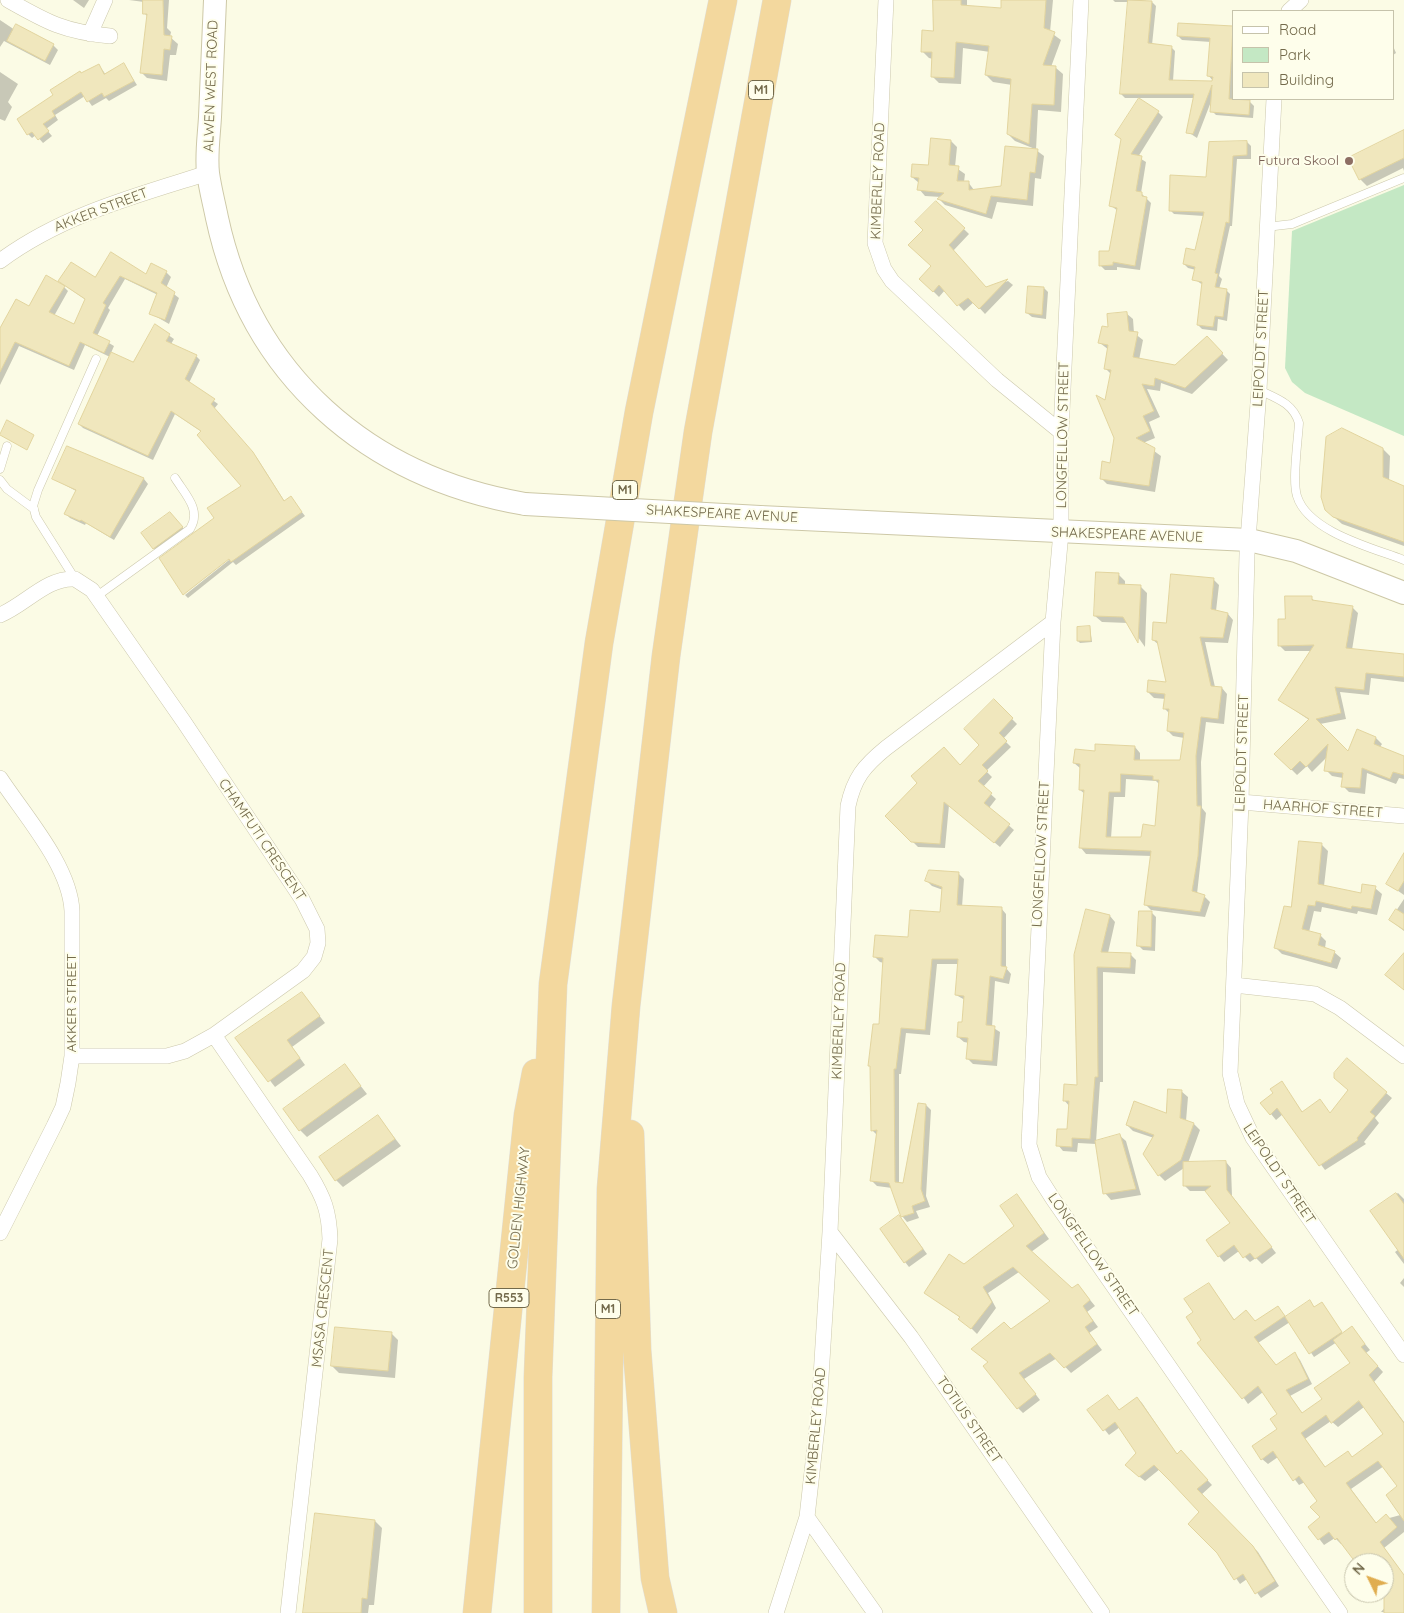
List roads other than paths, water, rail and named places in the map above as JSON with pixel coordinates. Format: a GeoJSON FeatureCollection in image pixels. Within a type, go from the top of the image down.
{"type":"FeatureCollection","features":[{"type":"Feature","properties":{"kind":"highway","name":"M1"},"geometry":{"type":"LineString","coordinates":[[538,1613],[538,1377],[553,984],[600,634],[638,412],[723,0]]}},
{"type":"Feature","properties":{"kind":"highway","name":"M1"},"geometry":{"type":"LineString","coordinates":[[606,1613],[610,1189],[626,1006],[666,656],[698,432],[777,0]]}},
{"type":"Feature","properties":{"kind":"highway","name":"GOLDEN HIGHWAY"},"geometry":{"type":"LineString","coordinates":[[477,1613],[528,1115],[553,984]]}},
{"type":"Feature","properties":{"kind":"highway"},"geometry":{"type":"LineString","coordinates":[[626,1006],[637,1350],[656,1578],[663,1613]]}},
{"type":"Feature","properties":{"kind":"street"},"geometry":{"type":"LineString","coordinates":[[8,0],[55,26],[90,34],[110,36]]}},
{"type":"Feature","properties":{"kind":"street"},"geometry":{"type":"LineString","coordinates":[[90,34],[105,0]]}},
{"type":"Feature","properties":{"kind":"street","name":"ALWEN WEST ROAD"},"geometry":{"type":"LineString","coordinates":[[208,173],[215,0]]}},
{"type":"Feature","properties":{"kind":"street","name":"KIMBERLEY ROAD"},"geometry":{"type":"LineString","coordinates":[[886,0],[875,243],[878,256],[892,281],[908,297],[997,380],[1061,432]]}},
{"type":"Feature","properties":{"kind":"street","name":"LONGFELLOW STREET"},"geometry":{"type":"LineString","coordinates":[[1081,0],[1061,432],[1061,532],[1053,622],[1029,1145],[1032,1161],[1053,1199],[1340,1613]]}},
{"type":"Feature","properties":{"kind":"street"},"geometry":{"type":"LineString","coordinates":[[1289,10],[1301,0]]}},
{"type":"Feature","properties":{"kind":"street","name":"LEIPOLDT STREET"},"geometry":{"type":"LineString","coordinates":[[1274,100],[1259,390],[1250,540],[1247,554],[1241,802],[1230,1073],[1232,1089],[1241,1117],[1253,1138],[1404,1355]]}},
{"type":"Feature","properties":{"kind":"street","name":"AKKER STREET"},"geometry":{"type":"LineString","coordinates":[[0,261],[26,242],[83,214],[208,173]]}},
{"type":"Feature","properties":{"kind":"street","name":"SHAKESPEARE AVENUE"},"geometry":{"type":"LineString","coordinates":[[208,173],[221,236],[242,295],[257,324],[275,352],[313,398],[362,440],[405,466],[461,489],[526,504],[1250,540],[1296,551],[1404,593]]}},
{"type":"Feature","properties":{"kind":"street"},"geometry":{"type":"LineString","coordinates":[[0,615],[55,583],[76,579]]}},
{"type":"Feature","properties":{"kind":"street","name":"CHAMFUTI CRESCENT"},"geometry":{"type":"LineString","coordinates":[[72,1056],[167,1056],[184,1051],[214,1035],[303,971],[316,950],[317,929],[302,899],[97,596],[85,583],[76,579]]}},
{"type":"Feature","properties":{"kind":"street","name":"KIMBERLEY ROAD"},"geometry":{"type":"LineString","coordinates":[[776,1613],[806,1517],[819,1409],[830,1232],[848,806],[852,787],[858,775],[886,748],[1053,622]]}},
{"type":"Feature","properties":{"kind":"street","name":"AKKER STREET"},"geometry":{"type":"LineString","coordinates":[[0,778],[60,867],[69,889],[72,911],[72,1056],[63,1107],[0,1233]]}},
{"type":"Feature","properties":{"kind":"street","name":"HAARHOF STREET"},"geometry":{"type":"LineString","coordinates":[[1241,802],[1404,816]]}},
{"type":"Feature","properties":{"kind":"street"},"geometry":{"type":"LineString","coordinates":[[1234,985],[1315,994],[1340,1008],[1404,1056]]}},
{"type":"Feature","properties":{"kind":"street","name":"MSASA CRESCENT"},"geometry":{"type":"LineString","coordinates":[[214,1035],[310,1175],[323,1197],[329,1214],[330,1238],[288,1613]]}},
{"type":"Feature","properties":{"kind":"street","name":"TOTIUS STREET"},"geometry":{"type":"LineString","coordinates":[[830,1232],[911,1337],[1102,1613]]}},
{"type":"Feature","properties":{"kind":"street"},"geometry":{"type":"LineString","coordinates":[[806,1517],[875,1613]]}},
{"type":"Feature","properties":{"kind":"lane"},"geometry":{"type":"LineString","coordinates":[[1266,227],[1292,224],[1404,178]]}},
{"type":"Feature","properties":{"kind":"lane"},"geometry":{"type":"LineString","coordinates":[[34,509],[38,490],[96,359]]}},
{"type":"Feature","properties":{"kind":"lane"},"geometry":{"type":"LineString","coordinates":[[1259,390],[1281,400],[1296,412],[1299,423],[1296,495],[1307,513],[1327,529],[1404,560]]}},
{"type":"Feature","properties":{"kind":"lane"},"geometry":{"type":"LineString","coordinates":[[0,469],[7,446]]}},
{"type":"Feature","properties":{"kind":"lane"},"geometry":{"type":"LineString","coordinates":[[97,596],[190,529],[194,521],[195,511],[175,478]]}},
{"type":"Feature","properties":{"kind":"lane"},"geometry":{"type":"LineString","coordinates":[[0,480],[7,490],[34,509],[48,537],[76,579]]}},
{"type":"Feature","properties":{"kind":"place","name":"Futura Skool"},"geometry":{"type":"Point","coordinates":[1349,161]}}]}
